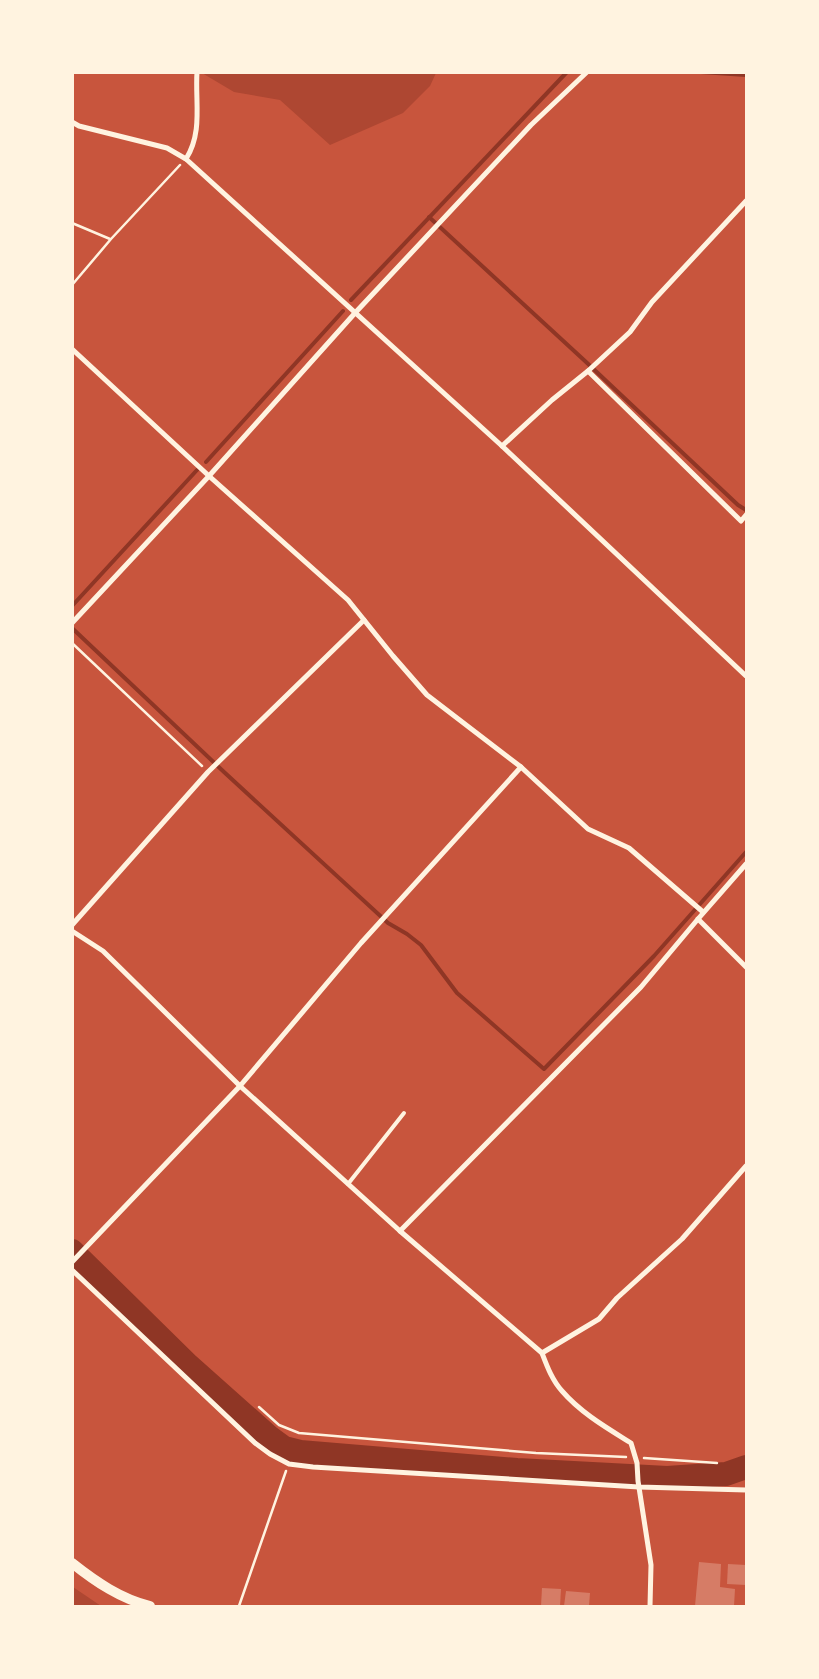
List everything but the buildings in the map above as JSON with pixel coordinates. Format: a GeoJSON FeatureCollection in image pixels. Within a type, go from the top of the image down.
{"type":"FeatureCollection","features":[{"type":"Feature","properties":{"kind":"main road"},"geometry":{"type":"LineString","coordinates":[[72,1563],[94,1580],[121,1596],[150,1606]]}},
{"type":"Feature","properties":{"kind":"street"},"geometry":{"type":"LineString","coordinates":[[186,159],[193,147],[198,119],[197,72]]}},
{"type":"Feature","properties":{"kind":"street"},"geometry":{"type":"LineString","coordinates":[[72,623],[531,125],[587,72]]}},
{"type":"Feature","properties":{"kind":"street"},"geometry":{"type":"LineString","coordinates":[[72,122],[80,126],[167,148],[186,159],[502,446],[746,676]]}},
{"type":"Feature","properties":{"kind":"street"},"geometry":{"type":"LineString","coordinates":[[502,446],[630,332],[652,302],[746,201]]}},
{"type":"Feature","properties":{"kind":"street"},"geometry":{"type":"LineString","coordinates":[[72,349],[209,476],[348,600],[427,695],[521,767],[588,829],[629,848],[703,912]]}},
{"type":"Feature","properties":{"kind":"street"},"geometry":{"type":"LineString","coordinates":[[588,371],[741,521],[746,515]]}},
{"type":"Feature","properties":{"kind":"street"},"geometry":{"type":"LineString","coordinates":[[72,925],[208,772],[364,620]]}},
{"type":"Feature","properties":{"kind":"street"},"geometry":{"type":"LineString","coordinates":[[72,1262],[240,1086],[361,943],[521,767]]}},
{"type":"Feature","properties":{"kind":"street"},"geometry":{"type":"LineString","coordinates":[[400,1231],[641,987],[703,912],[746,864]]}},
{"type":"Feature","properties":{"kind":"street"},"geometry":{"type":"LineString","coordinates":[[698,918],[746,967]]}},
{"type":"Feature","properties":{"kind":"street"},"geometry":{"type":"LineString","coordinates":[[72,931],[103,951],[240,1086],[400,1231],[542,1353],[552,1377],[561,1391],[589,1416],[631,1443],[637,1461],[638,1484],[651,1565],[650,1606]]}},
{"type":"Feature","properties":{"kind":"street"},"geometry":{"type":"LineString","coordinates":[[542,1353],[599,1318],[617,1298],[682,1239],[746,1166]]}},
{"type":"Feature","properties":{"kind":"street"},"geometry":{"type":"LineString","coordinates":[[72,1270],[256,1443],[270,1454],[288,1464],[313,1467],[746,1490]]}},
{"type":"Feature","properties":{"kind":"lane"},"geometry":{"type":"LineString","coordinates":[[348,1184],[404,1113]]}},
{"type":"Feature","properties":{"kind":"path"},"geometry":{"type":"LineString","coordinates":[[72,285],[110,239],[186,159]]}},
{"type":"Feature","properties":{"kind":"path"},"geometry":{"type":"LineString","coordinates":[[72,223],[110,239]]}},
{"type":"Feature","properties":{"kind":"path"},"geometry":{"type":"LineString","coordinates":[[72,643],[208,772]]}},
{"type":"Feature","properties":{"kind":"path"},"geometry":{"type":"LineString","coordinates":[[259,1407],[279,1425],[299,1433],[637,1461],[718,1463]]}},
{"type":"Feature","properties":{"kind":"path"},"geometry":{"type":"LineString","coordinates":[[239,1606],[288,1464]]}},
{"type":"Feature","properties":{"kind":"shaded area"},"geometry":{"type":"Polygon","coordinates":[[[202,73],[436,73],[430,86],[403,113],[330,145],[280,100],[234,92],[202,73]]]}},
{"type":"Feature","properties":{"kind":"shaded area"},"geometry":{"type":"Polygon","coordinates":[[[73,1587],[101,1606],[73,1606],[73,1587]]]}},
{"type":"Feature","properties":{"kind":"waterway"},"geometry":{"type":"LineString","coordinates":[[351,300],[567,72]]}},
{"type":"Feature","properties":{"kind":"waterway"},"geometry":{"type":"LineString","coordinates":[[701,72],[746,75]]}},
{"type":"Feature","properties":{"kind":"waterway"},"geometry":{"type":"LineString","coordinates":[[429,217],[738,505],[746,510]]}},
{"type":"Feature","properties":{"kind":"waterway"},"geometry":{"type":"LineString","coordinates":[[206,462],[343,311]]}},
{"type":"Feature","properties":{"kind":"waterway"},"geometry":{"type":"LineString","coordinates":[[72,606],[197,470]]}},
{"type":"Feature","properties":{"kind":"waterway"},"geometry":{"type":"LineString","coordinates":[[72,628],[224,772],[388,923],[421,945],[457,993],[544,1069],[654,956],[746,852]]}},
{"type":"Feature","properties":{"kind":"waterway"},"geometry":{"type":"LineString","coordinates":[[72,1251],[188,1365],[284,1448],[300,1452],[517,1470],[667,1478],[726,1474],[746,1467]]}}]}
